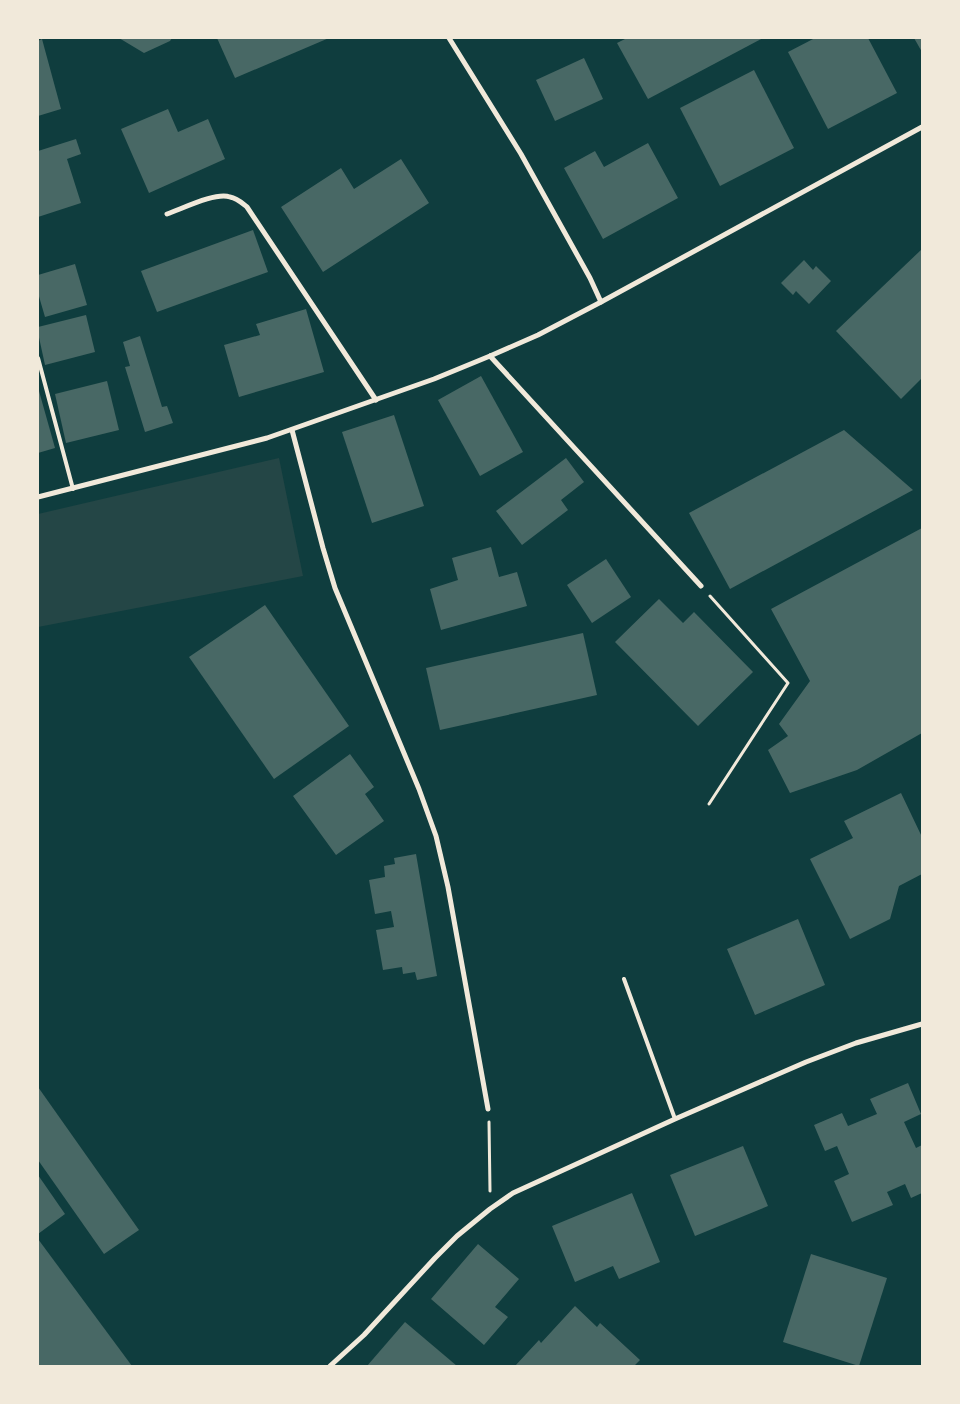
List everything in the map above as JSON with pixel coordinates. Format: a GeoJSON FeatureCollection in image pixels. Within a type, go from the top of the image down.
{"type":"FeatureCollection","features":[{"type":"Feature","properties":{"kind":"street"},"geometry":{"type":"LineString","coordinates":[[448,38],[521,154],[602,302]]}},
{"type":"Feature","properties":{"kind":"street"},"geometry":{"type":"LineString","coordinates":[[38,497],[239,446],[292,430],[434,379],[490,356],[538,335],[602,302],[922,127]]}},
{"type":"Feature","properties":{"kind":"street"},"geometry":{"type":"LineString","coordinates":[[167,214],[218,196],[231,197],[242,203],[376,400]]}},
{"type":"Feature","properties":{"kind":"street"},"geometry":{"type":"LineString","coordinates":[[490,356],[701,586]]}},
{"type":"Feature","properties":{"kind":"street"},"geometry":{"type":"LineString","coordinates":[[292,430],[335,588],[419,790],[436,836],[448,887],[488,1109]]}},
{"type":"Feature","properties":{"kind":"street"},"geometry":{"type":"LineString","coordinates":[[330,1366],[364,1334],[448,1245],[490,1209],[521,1189],[820,1056],[870,1038],[922,1024]]}},
{"type":"Feature","properties":{"kind":"lane"},"geometry":{"type":"LineString","coordinates":[[38,358],[73,489]]}},
{"type":"Feature","properties":{"kind":"lane"},"geometry":{"type":"LineString","coordinates":[[624,979],[675,1119]]}},
{"type":"Feature","properties":{"kind":"path"},"geometry":{"type":"LineString","coordinates":[[701,586],[788,682],[709,804]]}},
{"type":"Feature","properties":{"kind":"path"},"geometry":{"type":"LineString","coordinates":[[488,1109],[490,1209]]}},
{"type":"Feature","properties":{"kind":"shaded area"},"geometry":{"type":"Polygon","coordinates":[[[279,458],[303,576],[38,627],[38,514],[279,458]]]}},
{"type":"Feature","properties":{"kind":"building"},"geometry":{"type":"Polygon","coordinates":[[[119,38],[172,38],[170,41],[144,53],[119,38]]]}},
{"type":"Feature","properties":{"kind":"building"},"geometry":{"type":"Polygon","coordinates":[[[217,38],[329,38],[235,78],[217,38]]]}},
{"type":"Feature","properties":{"kind":"building"},"geometry":{"type":"Polygon","coordinates":[[[627,38],[763,38],[648,99],[617,43],[627,38]]]}},
{"type":"Feature","properties":{"kind":"building"},"geometry":{"type":"Polygon","coordinates":[[[815,38],[868,38],[897,93],[828,129],[788,52],[815,38]]]}},
{"type":"Feature","properties":{"kind":"building"},"geometry":{"type":"Polygon","coordinates":[[[914,38],[922,38],[922,52],[914,38]]]}},
{"type":"Feature","properties":{"kind":"building"},"geometry":{"type":"Polygon","coordinates":[[[42,39],[61,109],[38,116],[38,41],[42,39]]]}},
{"type":"Feature","properties":{"kind":"building"},"geometry":{"type":"Polygon","coordinates":[[[584,58],[603,99],[555,121],[536,80],[584,58]]]}},
{"type":"Feature","properties":{"kind":"building"},"geometry":{"type":"Polygon","coordinates":[[[754,70],[794,148],[720,186],[680,108],[754,70]]]}},
{"type":"Feature","properties":{"kind":"building"},"geometry":{"type":"Polygon","coordinates":[[[168,109],[178,132],[208,119],[225,159],[149,193],[121,129],[168,109]]]}},
{"type":"Feature","properties":{"kind":"building"},"geometry":{"type":"Polygon","coordinates":[[[76,139],[81,154],[67,159],[81,203],[38,217],[38,151],[76,139]]]}},
{"type":"Feature","properties":{"kind":"building"},"geometry":{"type":"Polygon","coordinates":[[[648,143],[678,198],[603,239],[564,168],[595,151],[604,167],[648,143]]]}},
{"type":"Feature","properties":{"kind":"building"},"geometry":{"type":"Polygon","coordinates":[[[401,159],[429,203],[323,272],[281,207],[341,168],[354,189],[401,159]]]}},
{"type":"Feature","properties":{"kind":"building"},"geometry":{"type":"Polygon","coordinates":[[[253,230],[268,272],[157,312],[141,271],[253,230]]]}},
{"type":"Feature","properties":{"kind":"building"},"geometry":{"type":"Polygon","coordinates":[[[922,249],[922,378],[901,399],[836,331],[922,249]]]}},
{"type":"Feature","properties":{"kind":"building"},"geometry":{"type":"Polygon","coordinates":[[[804,260],[813,270],[816,266],[831,281],[809,304],[796,291],[793,295],[781,283],[804,260]]]}},
{"type":"Feature","properties":{"kind":"building"},"geometry":{"type":"Polygon","coordinates":[[[75,264],[87,305],[45,317],[38,293],[38,275],[75,264]]]}},
{"type":"Feature","properties":{"kind":"building"},"geometry":{"type":"Polygon","coordinates":[[[306,309],[324,372],[239,397],[224,345],[260,335],[256,324],[306,309]]]}},
{"type":"Feature","properties":{"kind":"building"},"geometry":{"type":"Polygon","coordinates":[[[86,315],[95,352],[45,365],[38,327],[86,315]]]}},
{"type":"Feature","properties":{"kind":"building"},"geometry":{"type":"Polygon","coordinates":[[[140,336],[162,407],[167,406],[173,423],[145,432],[125,367],[130,366],[123,342],[140,336]]]}},
{"type":"Feature","properties":{"kind":"building"},"geometry":{"type":"Polygon","coordinates":[[[481,376],[523,452],[480,476],[438,400],[481,376]]]}},
{"type":"Feature","properties":{"kind":"building"},"geometry":{"type":"Polygon","coordinates":[[[107,381],[119,430],[66,443],[55,394],[107,381]]]}},
{"type":"Feature","properties":{"kind":"building"},"geometry":{"type":"Polygon","coordinates":[[[38,391],[55,448],[38,453],[38,391]]]}},
{"type":"Feature","properties":{"kind":"building"},"geometry":{"type":"Polygon","coordinates":[[[394,415],[424,506],[372,523],[342,432],[394,415]]]}},
{"type":"Feature","properties":{"kind":"building"},"geometry":{"type":"Polygon","coordinates":[[[844,430],[913,490],[730,589],[689,513],[844,430]]]}},
{"type":"Feature","properties":{"kind":"building"},"geometry":{"type":"Polygon","coordinates":[[[566,458],[584,482],[561,500],[568,510],[522,545],[496,511],[566,458]]]}},
{"type":"Feature","properties":{"kind":"building"},"geometry":{"type":"Polygon","coordinates":[[[922,528],[922,733],[857,770],[790,793],[768,750],[788,736],[779,724],[810,681],[771,609],[922,528]]]}},
{"type":"Feature","properties":{"kind":"building"},"geometry":{"type":"Polygon","coordinates":[[[491,547],[499,577],[517,572],[527,606],[441,630],[430,589],[458,580],[452,558],[491,547]]]}},
{"type":"Feature","properties":{"kind":"building"},"geometry":{"type":"Polygon","coordinates":[[[606,559],[631,597],[592,623],[567,585],[606,559]]]}},
{"type":"Feature","properties":{"kind":"building"},"geometry":{"type":"Polygon","coordinates":[[[659,599],[683,623],[694,612],[753,672],[698,726],[615,642],[659,599]]]}},
{"type":"Feature","properties":{"kind":"building"},"geometry":{"type":"Polygon","coordinates":[[[265,605],[349,726],[274,779],[189,657],[265,605]]]}},
{"type":"Feature","properties":{"kind":"building"},"geometry":{"type":"Polygon","coordinates":[[[583,633],[597,695],[440,730],[426,668],[583,633]]]}},
{"type":"Feature","properties":{"kind":"building"},"geometry":{"type":"Polygon","coordinates":[[[350,754],[374,787],[365,794],[384,821],[336,855],[293,796],[350,754]]]}},
{"type":"Feature","properties":{"kind":"building"},"geometry":{"type":"Polygon","coordinates":[[[901,793],[922,837],[922,874],[899,886],[890,919],[850,939],[810,859],[853,838],[844,821],[901,793]]]}},
{"type":"Feature","properties":{"kind":"building"},"geometry":{"type":"Polygon","coordinates":[[[416,854],[437,976],[417,980],[415,972],[403,974],[402,967],[383,970],[376,930],[394,927],[391,911],[375,914],[369,880],[385,877],[384,866],[395,864],[394,858],[416,854]]]}},
{"type":"Feature","properties":{"kind":"building"},"geometry":{"type":"Polygon","coordinates":[[[798,919],[825,985],[755,1015],[727,949],[798,919]]]}},
{"type":"Feature","properties":{"kind":"building"},"geometry":{"type":"Polygon","coordinates":[[[908,1083],[921,1114],[904,1122],[916,1148],[922,1145],[922,1193],[911,1198],[905,1184],[887,1192],[893,1205],[852,1222],[834,1181],[849,1174],[837,1146],[825,1151],[814,1125],[842,1113],[848,1126],[877,1114],[870,1099],[908,1083]]]}},
{"type":"Feature","properties":{"kind":"building"},"geometry":{"type":"Polygon","coordinates":[[[38,1087],[139,1230],[104,1254],[38,1160],[38,1087]]]}},
{"type":"Feature","properties":{"kind":"building"},"geometry":{"type":"Polygon","coordinates":[[[743,1146],[768,1206],[695,1236],[670,1175],[743,1146]]]}},
{"type":"Feature","properties":{"kind":"building"},"geometry":{"type":"Polygon","coordinates":[[[38,1175],[65,1214],[38,1234],[38,1175]]]}},
{"type":"Feature","properties":{"kind":"building"},"geometry":{"type":"Polygon","coordinates":[[[632,1193],[660,1262],[619,1279],[613,1266],[575,1282],[552,1226],[632,1193]]]}},
{"type":"Feature","properties":{"kind":"building"},"geometry":{"type":"Polygon","coordinates":[[[38,1239],[132,1366],[38,1366],[38,1239]]]}},
{"type":"Feature","properties":{"kind":"building"},"geometry":{"type":"Polygon","coordinates":[[[478,1244],[519,1279],[495,1307],[508,1317],[484,1345],[431,1299],[478,1244]]]}},
{"type":"Feature","properties":{"kind":"building"},"geometry":{"type":"Polygon","coordinates":[[[811,1254],[887,1278],[859,1366],[783,1342],[811,1254]]]}},
{"type":"Feature","properties":{"kind":"building"},"geometry":{"type":"Polygon","coordinates":[[[575,1306],[597,1327],[600,1323],[640,1360],[634,1366],[515,1366],[539,1340],[541,1343],[575,1306]]]}},
{"type":"Feature","properties":{"kind":"building"},"geometry":{"type":"Polygon","coordinates":[[[405,1322],[457,1366],[367,1366],[405,1322]]]}}]}
